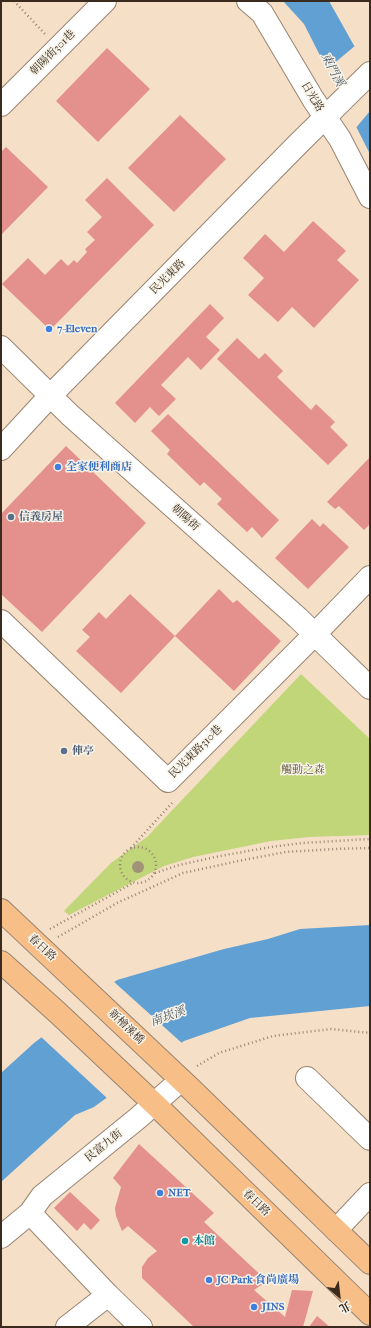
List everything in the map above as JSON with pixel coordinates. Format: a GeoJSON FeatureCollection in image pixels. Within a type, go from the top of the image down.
{"type":"FeatureCollection","features":[{"type":"Feature","properties":{"kind":"main road","name":"春日路"},"geometry":{"type":"LineString","coordinates":[[1,910],[83,986]]}},
{"type":"Feature","properties":{"kind":"main road"},"geometry":{"type":"LineString","coordinates":[[1,962],[148,1098]]}},
{"type":"Feature","properties":{"kind":"main road","name":"新檜溪橋"},"geometry":{"type":"LineString","coordinates":[[83,986],[175,1074]]}},
{"type":"Feature","properties":{"kind":"main road"},"geometry":{"type":"LineString","coordinates":[[175,1074],[370,1263]]}},
{"type":"Feature","properties":{"kind":"main road","name":"春日路"},"geometry":{"type":"LineString","coordinates":[[148,1098],[370,1314]]}},
{"type":"Feature","properties":{"kind":"street","name":"朝陽街301巷"},"geometry":{"type":"LineString","coordinates":[[1,105],[105,1]]}},
{"type":"Feature","properties":{"kind":"street","name":"日光路"},"geometry":{"type":"LineString","coordinates":[[248,1],[262,13],[331,112],[342,143],[370,197]]}},
{"type":"Feature","properties":{"kind":"street","name":"民光東路"},"geometry":{"type":"LineString","coordinates":[[1,449],[50,396],[370,73]]}},
{"type":"Feature","properties":{"kind":"street","name":"朝陽街"},"geometry":{"type":"LineString","coordinates":[[1,347],[50,396],[314,635],[370,688]]}},
{"type":"Feature","properties":{"kind":"street","name":"民光東路310巷"},"geometry":{"type":"LineString","coordinates":[[1,622],[168,781],[370,577]]}},
{"type":"Feature","properties":{"kind":"street","name":"民富九街"},"geometry":{"type":"LineString","coordinates":[[1,1237],[30,1213],[42,1196],[175,1074]]}},
{"type":"Feature","properties":{"kind":"street"},"geometry":{"type":"LineString","coordinates":[[307,1078],[370,1139]]}},
{"type":"Feature","properties":{"kind":"street"},"geometry":{"type":"LineString","coordinates":[[336,1230],[370,1194]]}},
{"type":"Feature","properties":{"kind":"street"},"geometry":{"type":"LineString","coordinates":[[30,1213],[108,1295],[141,1327]]}},
{"type":"Feature","properties":{"kind":"street"},"geometry":{"type":"LineString","coordinates":[[67,1327],[108,1295]]}},
{"type":"Feature","properties":{"kind":"path"},"geometry":{"type":"LineString","coordinates":[[14,1],[48,36]]}},
{"type":"Feature","properties":{"kind":"path"},"geometry":{"type":"LineString","coordinates":[[172,803],[123,856],[120,868],[124,877],[130,882],[143,883],[148,881],[155,873],[186,863],[271,846],[370,839]]}},
{"type":"Feature","properties":{"kind":"path"},"geometry":{"type":"LineString","coordinates":[[130,849],[141,847],[154,855],[156,862],[155,873]]}},
{"type":"Feature","properties":{"kind":"path"},"geometry":{"type":"LineString","coordinates":[[58,938],[117,903],[183,873],[286,852],[370,848]]}},
{"type":"Feature","properties":{"kind":"path"},"geometry":{"type":"LineString","coordinates":[[49,929],[134,883]]}},
{"type":"Feature","properties":{"kind":"path"},"geometry":{"type":"LineString","coordinates":[[175,1074],[196,1067],[220,1053],[273,1036],[330,1030],[370,1033]]}},
{"type":"Feature","properties":{"kind":"green space","name":"觸動之森"},"geometry":{"type":"Polygon","coordinates":[[[301,674],[370,739],[370,835],[309,837],[271,841],[193,857],[164,866],[69,915],[64,911],[111,863],[147,837],[301,674]]]}},
{"type":"Feature","properties":{"kind":"water","name":"東門溪"},"geometry":{"type":"Polygon","coordinates":[[[283,1],[329,1],[370,74],[370,154],[304,24],[283,1]]]}},
{"type":"Feature","properties":{"kind":"water","name":"南崁溪"},"geometry":{"type":"Polygon","coordinates":[[[370,925],[370,1006],[250,1018],[184,1041],[94,1107],[75,1115],[1,1182],[1,1073],[34,1043],[117,980],[300,929],[370,925]]]}},
{"type":"Feature","properties":{"kind":"pier"},"geometry":{"type":"Polygon","coordinates":[[[356,45],[370,70],[370,111],[355,129],[325,71],[356,45]]]}},
{"type":"Feature","properties":{"kind":"pier"},"geometry":{"type":"Polygon","coordinates":[[[113,981],[183,1044],[108,1099],[40,1036],[113,981]]]}},
{"type":"Feature","properties":{"kind":"building"},"geometry":{"type":"Polygon","coordinates":[[[107,48],[150,89],[98,142],[56,101],[107,48]]]}},
{"type":"Feature","properties":{"kind":"building"},"geometry":{"type":"Polygon","coordinates":[[[180,115],[226,159],[174,212],[128,168],[180,115]]]}},
{"type":"Feature","properties":{"kind":"building"},"geometry":{"type":"Polygon","coordinates":[[[6,147],[48,187],[1,235],[1,152],[6,147]]]}},
{"type":"Feature","properties":{"kind":"building"},"geometry":{"type":"Polygon","coordinates":[[[107,178],[154,225],[50,330],[2,284],[28,258],[45,275],[61,259],[68,266],[74,260],[77,263],[87,252],[85,249],[95,240],[87,232],[102,217],[85,200],[107,178]]]}},
{"type":"Feature","properties":{"kind":"building"},"geometry":{"type":"Polygon","coordinates":[[[313,221],[346,251],[337,260],[359,280],[314,328],[292,307],[278,322],[248,295],[264,278],[243,258],[265,234],[284,252],[313,221]]]}},
{"type":"Feature","properties":{"kind":"building"},"geometry":{"type":"Polygon","coordinates":[[[210,304],[224,318],[206,337],[220,350],[201,370],[188,357],[161,385],[176,399],[159,416],[150,407],[135,423],[115,403],[210,304]]]}},
{"type":"Feature","properties":{"kind":"building"},"geometry":{"type":"Polygon","coordinates":[[[237,338],[259,359],[265,353],[283,371],[277,377],[311,410],[316,404],[335,422],[330,427],[348,445],[328,465],[217,359],[237,338]]]}},
{"type":"Feature","properties":{"kind":"building"},"geometry":{"type":"Polygon","coordinates":[[[168,414],[279,520],[262,538],[252,527],[247,532],[217,504],[222,499],[204,482],[200,486],[167,454],[170,450],[151,431],[168,414]]]}},
{"type":"Feature","properties":{"kind":"building"},"geometry":{"type":"Polygon","coordinates":[[[66,446],[146,523],[42,632],[1,594],[1,514],[66,446]]]}},
{"type":"Feature","properties":{"kind":"building"},"geometry":{"type":"Polygon","coordinates":[[[370,457],[370,524],[364,530],[339,506],[335,509],[327,502],[370,457]]]}},
{"type":"Feature","properties":{"kind":"building"},"geometry":{"type":"Polygon","coordinates":[[[312,519],[320,527],[323,523],[349,547],[308,589],[275,558],[312,519]]]}},
{"type":"Feature","properties":{"kind":"building"},"geometry":{"type":"Polygon","coordinates":[[[219,589],[233,603],[237,600],[281,641],[234,691],[175,636],[219,589]]]}},
{"type":"Feature","properties":{"kind":"building"},"geometry":{"type":"Polygon","coordinates":[[[130,594],[175,636],[121,693],[76,651],[90,637],[82,630],[99,612],[106,619],[130,594]]]}},
{"type":"Feature","properties":{"kind":"building","name":"本館"},"geometry":{"type":"Polygon","coordinates":[[[139,1144],[214,1213],[204,1222],[267,1281],[254,1290],[285,1317],[292,1290],[313,1291],[303,1327],[194,1327],[142,1278],[142,1267],[148,1258],[157,1251],[128,1226],[122,1231],[116,1216],[115,1208],[121,1187],[113,1178],[139,1144]]]}},
{"type":"Feature","properties":{"kind":"building"},"geometry":{"type":"Polygon","coordinates":[[[70,1192],[100,1220],[91,1230],[84,1223],[77,1231],[54,1208],[70,1192]]]}},
{"type":"Feature","properties":{"kind":"building"},"geometry":{"type":"Polygon","coordinates":[[[317,1316],[330,1327],[309,1327],[317,1316]]]}},
{"type":"Feature","properties":{"kind":"place","name":"7-Eleven"},"geometry":{"type":"Point","coordinates":[49,329]}},
{"type":"Feature","properties":{"kind":"place","name":"全家便利商店"},"geometry":{"type":"Point","coordinates":[58,467]}},
{"type":"Feature","properties":{"kind":"place","name":"信義房屋"},"geometry":{"type":"Point","coordinates":[11,517]}},
{"type":"Feature","properties":{"kind":"place","name":"俥亭"},"geometry":{"type":"Point","coordinates":[64,751]}},
{"type":"Feature","properties":{"kind":"place","name":"NET"},"geometry":{"type":"Point","coordinates":[160,1193]}},
{"type":"Feature","properties":{"kind":"place","name":"本館"},"geometry":{"type":"Point","coordinates":[185,1241]}},
{"type":"Feature","properties":{"kind":"place","name":"JC Park 食尚廣場"},"geometry":{"type":"Point","coordinates":[209,1280]}},
{"type":"Feature","properties":{"kind":"place","name":"JINS"},"geometry":{"type":"Point","coordinates":[254,1307]}}]}
